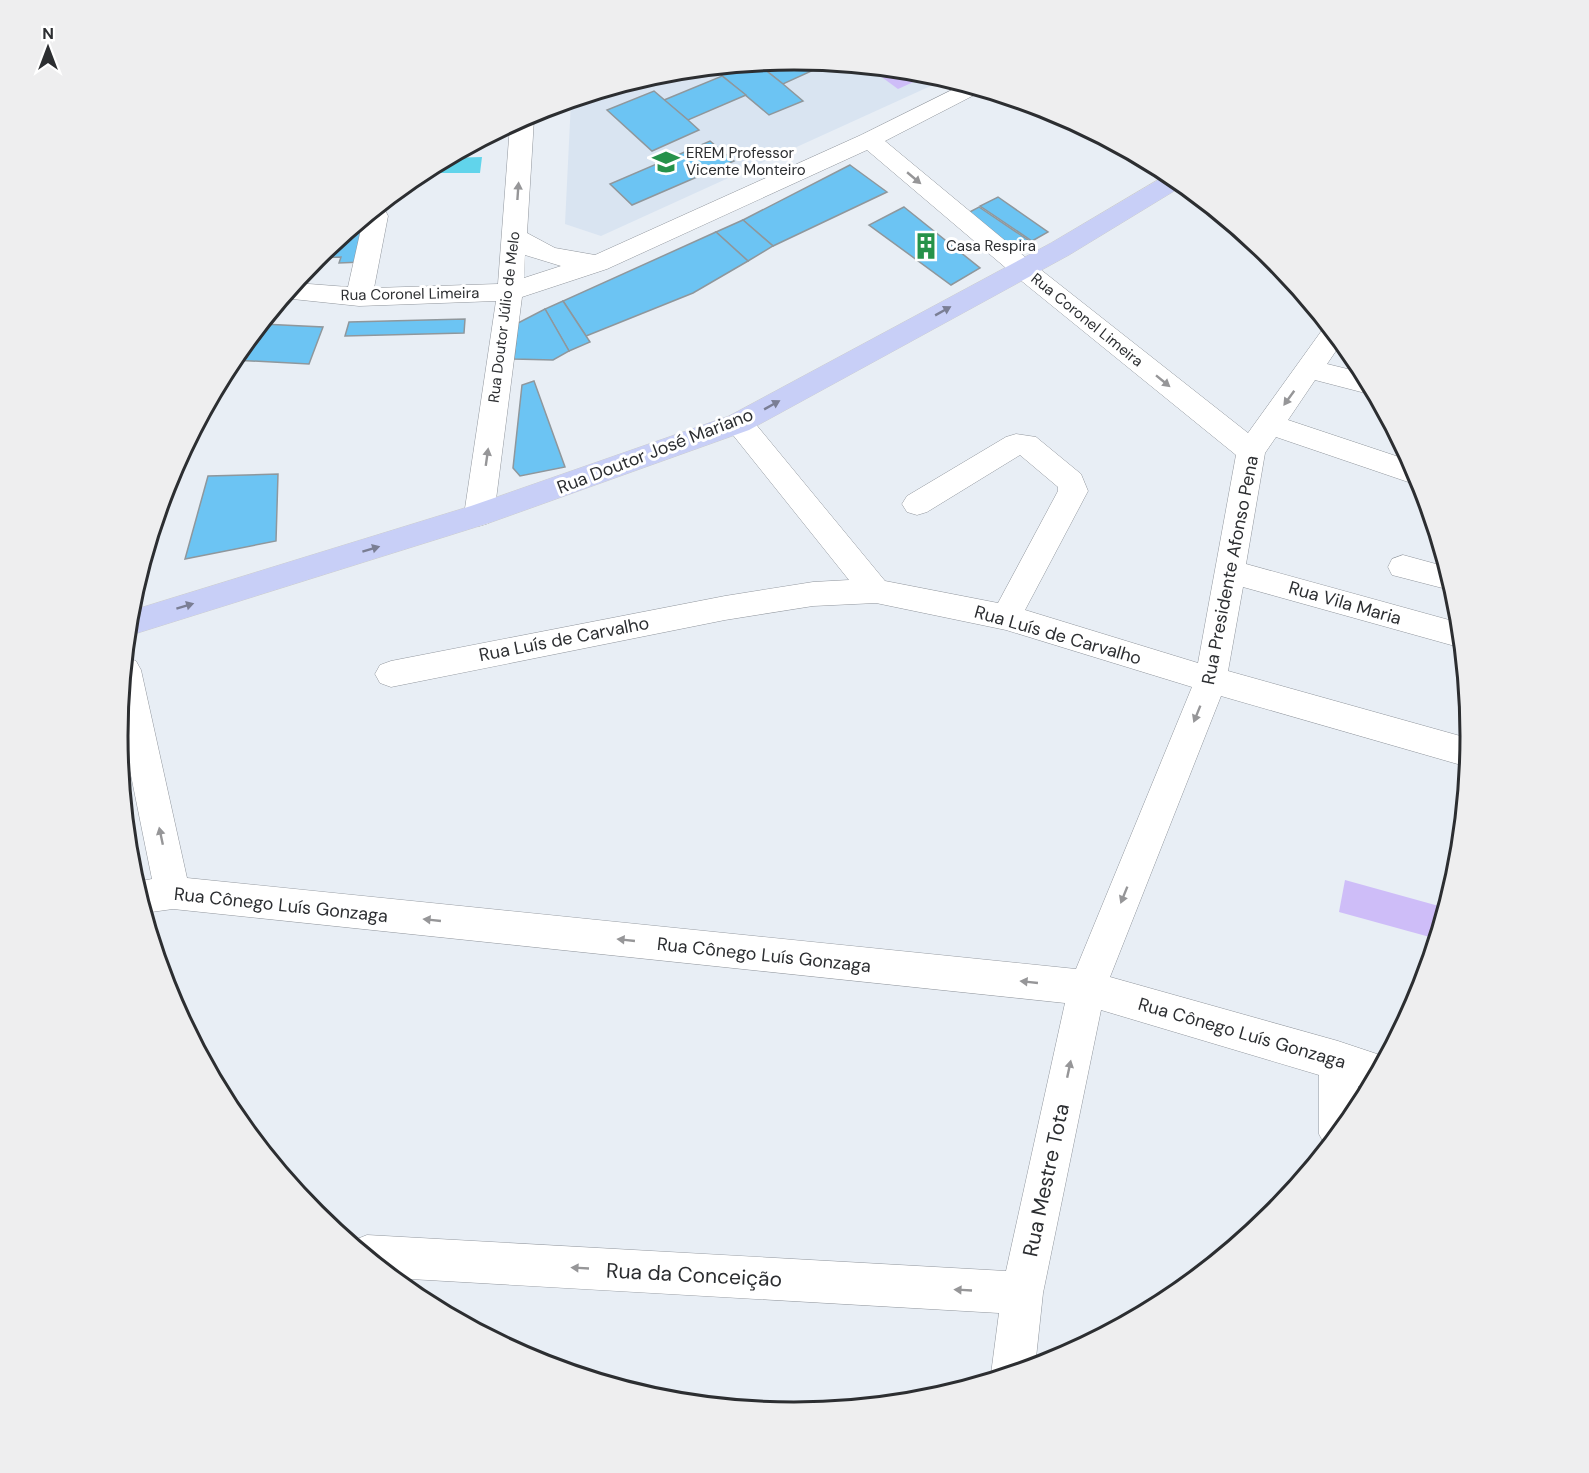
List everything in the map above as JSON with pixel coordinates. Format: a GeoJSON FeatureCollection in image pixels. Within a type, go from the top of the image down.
{"type":"FeatureCollection","features":[{"type":"Feature","properties":{"kind":"main road","name":"Rua Doutor José Mariano"},"geometry":{"type":"LineString","coordinates":[[139,621],[479,515],[739,423],[1060,249],[1167,185]]}},
{"type":"Feature","properties":{"kind":"street","name":"Rua Coronel Limeira"},"geometry":{"type":"LineString","coordinates":[[299,292],[359,297],[510,292],[598,263],[869,140],[964,92]]}},
{"type":"Feature","properties":{"kind":"street","name":"Rua Doutor Júlio de Melo"},"geometry":{"type":"LineString","coordinates":[[479,515],[510,292],[521,129]]}},
{"type":"Feature","properties":{"kind":"street","name":"Rua Coronel Limeira"},"geometry":{"type":"LineString","coordinates":[[869,140],[1022,268],[1251,451]]}},
{"type":"Feature","properties":{"kind":"street"},"geometry":{"type":"LineString","coordinates":[[359,297],[375,219]]}},
{"type":"Feature","properties":{"kind":"street"},"geometry":{"type":"LineString","coordinates":[[515,237],[526,247],[544,254],[563,259],[598,263]]}},
{"type":"Feature","properties":{"kind":"street","name":"Rua Presidente Afonso Pena"},"geometry":{"type":"LineString","coordinates":[[1087,988],[1210,680],[1251,451],[1329,340]]}},
{"type":"Feature","properties":{"kind":"street"},"geometry":{"type":"LineString","coordinates":[[1310,369],[1357,381]]}},
{"type":"Feature","properties":{"kind":"street"},"geometry":{"type":"LineString","coordinates":[[739,423],[876,591]]}},
{"type":"Feature","properties":{"kind":"street"},"geometry":{"type":"LineString","coordinates":[[1270,425],[1405,470]]}},
{"type":"Feature","properties":{"kind":"street"},"geometry":{"type":"LineString","coordinates":[[917,504],[1016,444],[1026,444],[1071,482],[1073,491],[1006,617]]}},
{"type":"Feature","properties":{"kind":"street"},"geometry":{"type":"LineString","coordinates":[[1403,567],[1441,578]]}},
{"type":"Feature","properties":{"kind":"street","name":"Rua Vila Maria"},"geometry":{"type":"LineString","coordinates":[[1229,571],[1452,634]]}},
{"type":"Feature","properties":{"kind":"street","name":"Rua Luís de Carvalho"},"geometry":{"type":"LineString","coordinates":[[391,674],[725,608],[813,594],[876,591],[1006,617],[1210,680],[1460,750]]}},
{"type":"Feature","properties":{"kind":"street"},"geometry":{"type":"LineString","coordinates":[[129,707],[156,895]]}},
{"type":"Feature","properties":{"kind":"street","name":"Rua Cônego Luís Gonzaga"},"geometry":{"type":"LineString","coordinates":[[156,895],[1087,988],[1371,1071]]}},
{"type":"Feature","properties":{"kind":"street","name":"Rua Mestre Tota"},"geometry":{"type":"LineString","coordinates":[[1014,1365],[1022,1293],[1087,988]]}},
{"type":"Feature","properties":{"kind":"street"},"geometry":{"type":"LineString","coordinates":[[1338,1060],[1339,1120]]}},
{"type":"Feature","properties":{"kind":"street","name":"Rua da Conceição"},"geometry":{"type":"LineString","coordinates":[[379,1257],[1022,1293]]}},
{"type":"Feature","properties":{"kind":"shaded area","name":"EREM Professor Vicente Monteiro"},"geometry":{"type":"Polygon","coordinates":[[[794,70],[838,72],[881,76],[933,85],[601,236],[565,224],[571,110],[622,93],[665,83],[751,72],[794,70]]]}},
{"type":"Feature","properties":{"kind":"shaded area"},"geometry":{"type":"Polygon","coordinates":[[[880,76],[915,81],[898,89],[880,76]]]}},
{"type":"Feature","properties":{"kind":"shaded area"},"geometry":{"type":"Polygon","coordinates":[[[1345,880],[1439,906],[1429,937],[1339,912],[1345,880]]]}},
{"type":"Feature","properties":{"kind":"water"},"geometry":{"type":"Polygon","coordinates":[[[467,157],[482,157],[480,173],[441,173],[462,160],[467,157]]]}},
{"type":"Feature","properties":{"kind":"building"},"geometry":{"type":"Polygon","coordinates":[[[767,71],[812,71],[783,84],[767,71]]]}},
{"type":"Feature","properties":{"kind":"building"},"geometry":{"type":"Polygon","coordinates":[[[767,71],[803,101],[769,115],[721,75],[767,71]]]}},
{"type":"Feature","properties":{"kind":"building"},"geometry":{"type":"Polygon","coordinates":[[[722,76],[746,95],[688,120],[664,100],[722,76]]]}},
{"type":"Feature","properties":{"kind":"building"},"geometry":{"type":"Polygon","coordinates":[[[654,91],[699,130],[652,151],[607,110],[654,91]]]}},
{"type":"Feature","properties":{"kind":"building"},"geometry":{"type":"Polygon","coordinates":[[[710,141],[734,161],[632,205],[610,184],[710,141]]]}},
{"type":"Feature","properties":{"kind":"building"},"geometry":{"type":"Polygon","coordinates":[[[850,165],[887,192],[773,246],[743,220],[850,165]]]}},
{"type":"Feature","properties":{"kind":"building"},"geometry":{"type":"Polygon","coordinates":[[[998,197],[1048,232],[1032,241],[980,206],[998,197]]]}},
{"type":"Feature","properties":{"kind":"building","name":"Casa Respira"},"geometry":{"type":"Polygon","coordinates":[[[904,207],[980,268],[951,285],[869,225],[904,207]]]}},
{"type":"Feature","properties":{"kind":"building"},"geometry":{"type":"Polygon","coordinates":[[[979,207],[1031,242],[1009,255],[962,216],[979,207]]]}},
{"type":"Feature","properties":{"kind":"building"},"geometry":{"type":"Polygon","coordinates":[[[743,220],[773,246],[748,261],[716,232],[743,220]]]}},
{"type":"Feature","properties":{"kind":"building"},"geometry":{"type":"Polygon","coordinates":[[[362,230],[370,230],[362,262],[339,263],[341,257],[333,257],[362,230]]]}},
{"type":"Feature","properties":{"kind":"building"},"geometry":{"type":"Polygon","coordinates":[[[716,232],[748,261],[693,293],[586,336],[563,301],[716,232]]]}},
{"type":"Feature","properties":{"kind":"building"},"geometry":{"type":"Polygon","coordinates":[[[563,301],[590,342],[569,351],[545,309],[563,301]]]}},
{"type":"Feature","properties":{"kind":"building"},"geometry":{"type":"Polygon","coordinates":[[[545,309],[569,351],[553,360],[514,359],[518,323],[545,309]]]}},
{"type":"Feature","properties":{"kind":"building"},"geometry":{"type":"Polygon","coordinates":[[[465,319],[464,333],[345,336],[349,322],[465,319]]]}},
{"type":"Feature","properties":{"kind":"building"},"geometry":{"type":"Polygon","coordinates":[[[271,324],[323,327],[309,364],[245,361],[271,324]]]}},
{"type":"Feature","properties":{"kind":"building"},"geometry":{"type":"Polygon","coordinates":[[[534,381],[565,467],[520,476],[513,468],[522,385],[534,381]]]}},
{"type":"Feature","properties":{"kind":"building"},"geometry":{"type":"Polygon","coordinates":[[[278,474],[276,541],[185,559],[208,476],[278,474]]]}},
{"type":"Feature","properties":{"kind":"place","name":"EREM Professor Vicente Monteiro"},"geometry":{"type":"Point","coordinates":[666,162]}},
{"type":"Feature","properties":{"kind":"place","name":"Casa Respira"},"geometry":{"type":"Point","coordinates":[926,246]}}]}
